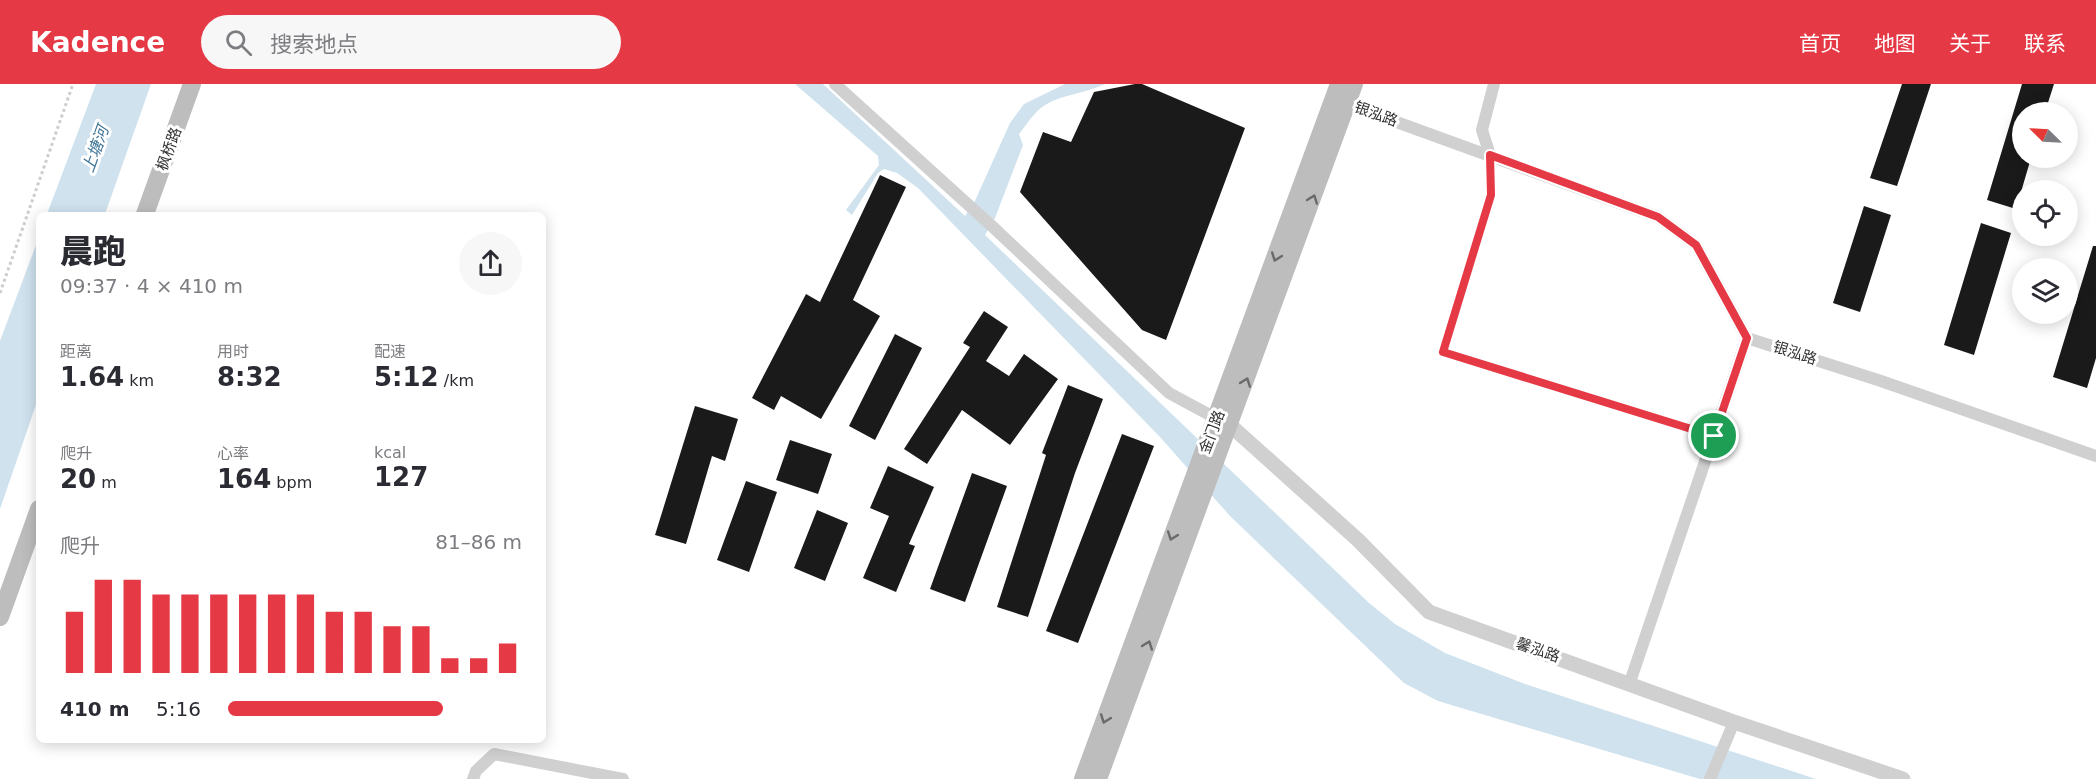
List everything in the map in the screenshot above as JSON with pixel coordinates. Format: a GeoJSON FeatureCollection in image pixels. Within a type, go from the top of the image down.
{"type":"FeatureCollection","features":[{"type":"Feature","properties":{"kind":"main road","name":"枫桥路"},"geometry":{"type":"LineString","coordinates":[[146,212],[192,84]]}},
{"type":"Feature","properties":{"kind":"main road","name":"金门路"},"geometry":{"type":"LineString","coordinates":[[1083,779],[1214,451],[1339,84]]}},
{"type":"Feature","properties":{"kind":"main road","name":"金门路"},"geometry":{"type":"LineString","coordinates":[[1224,422],[1354,84]]}},
{"type":"Feature","properties":{"kind":"main road","name":"金门路"},"geometry":{"type":"LineString","coordinates":[[1098,779],[1199,487]]}},
{"type":"Feature","properties":{"kind":"main road"},"geometry":{"type":"LineString","coordinates":[[0,617],[36,517]]}},
{"type":"Feature","properties":{"kind":"street"},"geometry":{"type":"LineString","coordinates":[[834,84],[960,196],[1169,393],[1224,422]]}},
{"type":"Feature","properties":{"kind":"street"},"geometry":{"type":"LineString","coordinates":[[1490,155],[1482,130],[1494,84]]}},
{"type":"Feature","properties":{"kind":"street","name":"银泓路"},"geometry":{"type":"LineString","coordinates":[[1347,104],[1658,217],[1696,245],[1747,338],[1881,381],[2096,456]]}},
{"type":"Feature","properties":{"kind":"street"},"geometry":{"type":"LineString","coordinates":[[1630,682],[1747,338]]}},
{"type":"Feature","properties":{"kind":"street","name":"馨泓路"},"geometry":{"type":"LineString","coordinates":[[1224,422],[1358,540],[1429,612],[1630,682],[1734,722],[1904,779]]}},
{"type":"Feature","properties":{"kind":"street"},"geometry":{"type":"LineString","coordinates":[[1710,779],[1734,722]]}},
{"type":"Feature","properties":{"kind":"street"},"geometry":{"type":"LineString","coordinates":[[473,779],[476,771],[494,754],[623,779]]}},
{"type":"Feature","properties":{"kind":"lane"},"geometry":{"type":"LineString","coordinates":[[1490,155],[1491,195],[1443,352],[1714,436]]}},
{"type":"Feature","properties":{"kind":"path"},"geometry":{"type":"LineString","coordinates":[[0,293],[73,84]]}},
{"type":"Feature","properties":{"kind":"water","name":"上塘河"},"geometry":{"type":"Polygon","coordinates":[[[96,84],[151,84],[106,212],[48,212],[96,84]]]}},
{"type":"Feature","properties":{"kind":"water"},"geometry":{"type":"Polygon","coordinates":[[[795,84],[823,84],[965,216],[974,203],[1010,123],[1024,104],[1065,84],[1105,84],[1051,102],[1031,118],[1019,134],[1023,145],[995,218],[985,235],[1368,602],[1395,624],[1445,653],[1525,684],[1816,779],[1700,779],[1438,701],[1404,683],[1230,516],[1160,437],[918,188],[897,173],[884,169],[878,173],[852,215],[846,210],[879,165],[878,156],[795,84]]]}},
{"type":"Feature","properties":{"kind":"water"},"geometry":{"type":"Polygon","coordinates":[[[36,245],[36,405],[0,509],[0,341],[36,245]]]}},
{"type":"Feature","properties":{"kind":"building"},"geometry":{"type":"Polygon","coordinates":[[[1142,84],[1245,128],[1166,340],[1142,330],[1020,192],[1043,132],[1071,142],[1094,92],[1142,84]]]}},
{"type":"Feature","properties":{"kind":"building"},"geometry":{"type":"Polygon","coordinates":[[[1902,84],[1931,84],[1897,186],[1870,178],[1902,84]]]}},
{"type":"Feature","properties":{"kind":"building"},"geometry":{"type":"Polygon","coordinates":[[[2022,84],[2054,84],[2048,102],[2017,102],[2022,84]]]}},
{"type":"Feature","properties":{"kind":"building"},"geometry":{"type":"Polygon","coordinates":[[[2012,117],[2012,168],[2028,168],[2025,180],[2012,180],[2012,208],[1987,200],[2012,117]]]}},
{"type":"Feature","properties":{"kind":"building"},"geometry":{"type":"Polygon","coordinates":[[[880,175],[906,187],[853,300],[880,316],[821,419],[781,396],[774,410],[752,398],[806,294],[820,302],[880,175]]]}},
{"type":"Feature","properties":{"kind":"building"},"geometry":{"type":"Polygon","coordinates":[[[1864,206],[1891,215],[1860,312],[1833,303],[1864,206]]]}},
{"type":"Feature","properties":{"kind":"building"},"geometry":{"type":"Polygon","coordinates":[[[1981,223],[2011,233],[1974,355],[1944,345],[1981,223]]]}},
{"type":"Feature","properties":{"kind":"building"},"geometry":{"type":"Polygon","coordinates":[[[2093,246],[2096,246],[2096,358],[2087,388],[2053,377],[2069,324],[2078,324],[2078,295],[2093,246]]]}},
{"type":"Feature","properties":{"kind":"building"},"geometry":{"type":"Polygon","coordinates":[[[984,311],[1008,327],[986,361],[1009,376],[1024,354],[1058,379],[1010,445],[962,410],[927,464],[904,449],[970,347],[963,343],[984,311]]]}},
{"type":"Feature","properties":{"kind":"building"},"geometry":{"type":"Polygon","coordinates":[[[895,334],[922,348],[875,440],[849,426],[895,334]]]}},
{"type":"Feature","properties":{"kind":"building"},"geometry":{"type":"Polygon","coordinates":[[[1068,385],[1103,399],[1075,473],[1028,617],[997,607],[1046,455],[1042,453],[1068,385]]]}},
{"type":"Feature","properties":{"kind":"building"},"geometry":{"type":"Polygon","coordinates":[[[695,406],[738,419],[725,461],[712,456],[686,544],[655,535],[695,406]]]}},
{"type":"Feature","properties":{"kind":"building"},"geometry":{"type":"Polygon","coordinates":[[[1122,434],[1154,446],[1078,643],[1046,631],[1122,434]]]}},
{"type":"Feature","properties":{"kind":"building"},"geometry":{"type":"Polygon","coordinates":[[[790,440],[832,454],[818,494],[776,480],[790,440]]]}},
{"type":"Feature","properties":{"kind":"building"},"geometry":{"type":"Polygon","coordinates":[[[888,466],[934,487],[909,544],[915,546],[896,592],[863,578],[889,516],[870,508],[888,466]]]}},
{"type":"Feature","properties":{"kind":"building"},"geometry":{"type":"Polygon","coordinates":[[[972,473],[1007,486],[965,602],[930,589],[972,473]]]}},
{"type":"Feature","properties":{"kind":"building"},"geometry":{"type":"Polygon","coordinates":[[[746,481],[777,492],[749,572],[717,560],[746,481]]]}},
{"type":"Feature","properties":{"kind":"building"},"geometry":{"type":"Polygon","coordinates":[[[817,510],[848,523],[825,581],[794,568],[817,510]]]}},
{"type":"Feature","properties":{"kind":"route"},"geometry":{"type":"LineString","coordinates":[[1490,155],[1658,217],[1696,245],[1747,338],[1714,436],[1443,352],[1491,195],[1490,155]]}}]}
